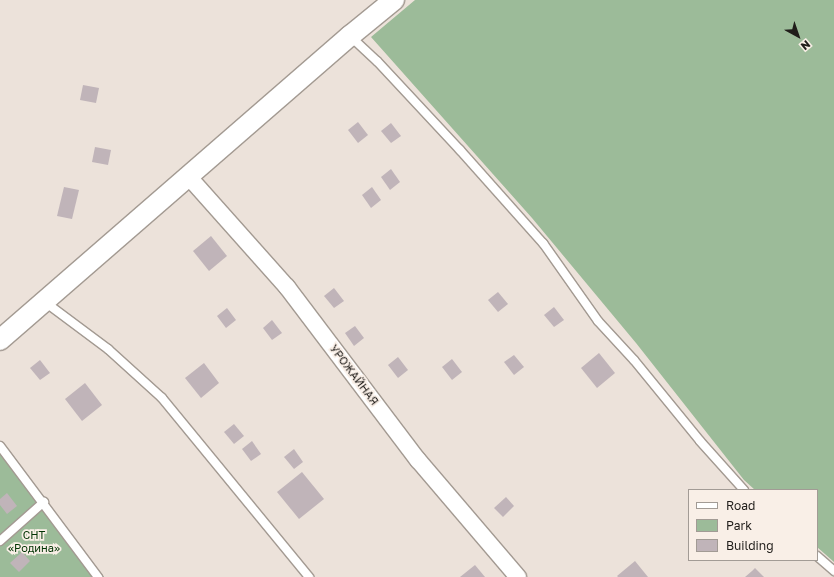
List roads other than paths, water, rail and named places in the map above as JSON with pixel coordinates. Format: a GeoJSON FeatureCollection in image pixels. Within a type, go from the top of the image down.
{"type":"FeatureCollection","features":[{"type":"Feature","properties":{"kind":"street"},"geometry":{"type":"LineString","coordinates":[[0,340],[350,36],[394,0]]}},
{"type":"Feature","properties":{"kind":"street","name":"УРОЖАЙНАЯ"},"geometry":{"type":"LineString","coordinates":[[188,176],[287,287],[418,460],[518,577]]}},
{"type":"Feature","properties":{"kind":"lane"},"geometry":{"type":"LineString","coordinates":[[350,36],[377,61],[460,150],[543,243],[598,321],[634,360],[700,441],[743,489]]}},
{"type":"Feature","properties":{"kind":"lane"},"geometry":{"type":"LineString","coordinates":[[44,301],[108,349],[162,398],[309,577]]}},
{"type":"Feature","properties":{"kind":"lane"},"geometry":{"type":"LineString","coordinates":[[0,446],[44,502],[98,577]]}},
{"type":"Feature","properties":{"kind":"lane"},"geometry":{"type":"LineString","coordinates":[[0,541],[44,502]]}},
{"type":"Feature","properties":{"kind":"lane"},"geometry":{"type":"LineString","coordinates":[[818,557],[834,571]]}},
{"type":"Feature","properties":{"kind":"park label","name":"СНТ «Родина»"},"geometry":{"type":"Point","coordinates":[34,542]}}]}
